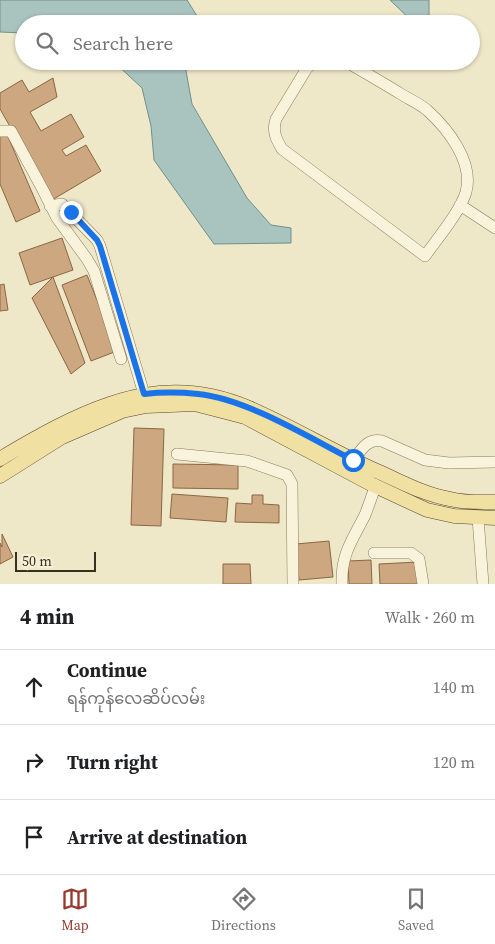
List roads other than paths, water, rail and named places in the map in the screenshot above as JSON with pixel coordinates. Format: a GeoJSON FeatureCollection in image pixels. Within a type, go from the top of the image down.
{"type":"FeatureCollection","features":[{"type":"Feature","properties":{"kind":"main road"},"geometry":{"type":"LineString","coordinates":[[0,459],[58,426],[95,408],[144,394],[179,392],[222,399],[248,408],[353,460],[426,492],[448,499],[468,502],[495,502]]}},
{"type":"Feature","properties":{"kind":"main road"},"geometry":{"type":"LineString","coordinates":[[0,476],[62,437],[122,411],[146,406],[195,404],[245,416],[376,486],[427,510],[454,516],[495,518]]}},
{"type":"Feature","properties":{"kind":"street"},"geometry":{"type":"LineString","coordinates":[[306,70],[274,125],[274,134],[282,149],[425,256],[460,205],[466,193],[468,180],[466,165],[455,142],[426,109],[360,70]]}},
{"type":"Feature","properties":{"kind":"street"},"geometry":{"type":"LineString","coordinates":[[0,131],[11,131],[57,218],[87,258],[94,271],[100,293],[118,330],[144,394]]}},
{"type":"Feature","properties":{"kind":"street"},"geometry":{"type":"LineString","coordinates":[[50,206],[62,204],[97,240],[112,288],[121,359]]}},
{"type":"Feature","properties":{"kind":"street"},"geometry":{"type":"LineString","coordinates":[[460,205],[495,228]]}},
{"type":"Feature","properties":{"kind":"street"},"geometry":{"type":"LineString","coordinates":[[100,293],[112,288]]}},
{"type":"Feature","properties":{"kind":"street"},"geometry":{"type":"LineString","coordinates":[[353,460],[364,445],[369,441],[376,440],[425,460],[449,463],[495,462]]}},
{"type":"Feature","properties":{"kind":"street"},"geometry":{"type":"LineString","coordinates":[[178,454],[247,461],[287,475],[292,484],[293,584]]}},
{"type":"Feature","properties":{"kind":"street"},"geometry":{"type":"LineString","coordinates":[[342,584],[342,569],[346,552],[365,514],[376,486]]}},
{"type":"Feature","properties":{"kind":"street"},"geometry":{"type":"LineString","coordinates":[[478,518],[483,584],[495,583]]}},
{"type":"Feature","properties":{"kind":"street"},"geometry":{"type":"LineString","coordinates":[[374,553],[412,553],[419,559],[422,584]]}},
{"type":"Feature","properties":{"kind":"water"},"geometry":{"type":"Polygon","coordinates":[[[0,0],[187,0],[196,15],[15,15],[15,33],[0,32],[0,0]]]}},
{"type":"Feature","properties":{"kind":"water"},"geometry":{"type":"Polygon","coordinates":[[[390,0],[429,0],[429,15],[406,15],[390,0]]]}},
{"type":"Feature","properties":{"kind":"water"},"geometry":{"type":"Polygon","coordinates":[[[123,70],[186,70],[192,104],[247,198],[271,225],[291,228],[291,243],[214,244],[154,160],[151,126],[142,88],[123,70]]]}}]}
